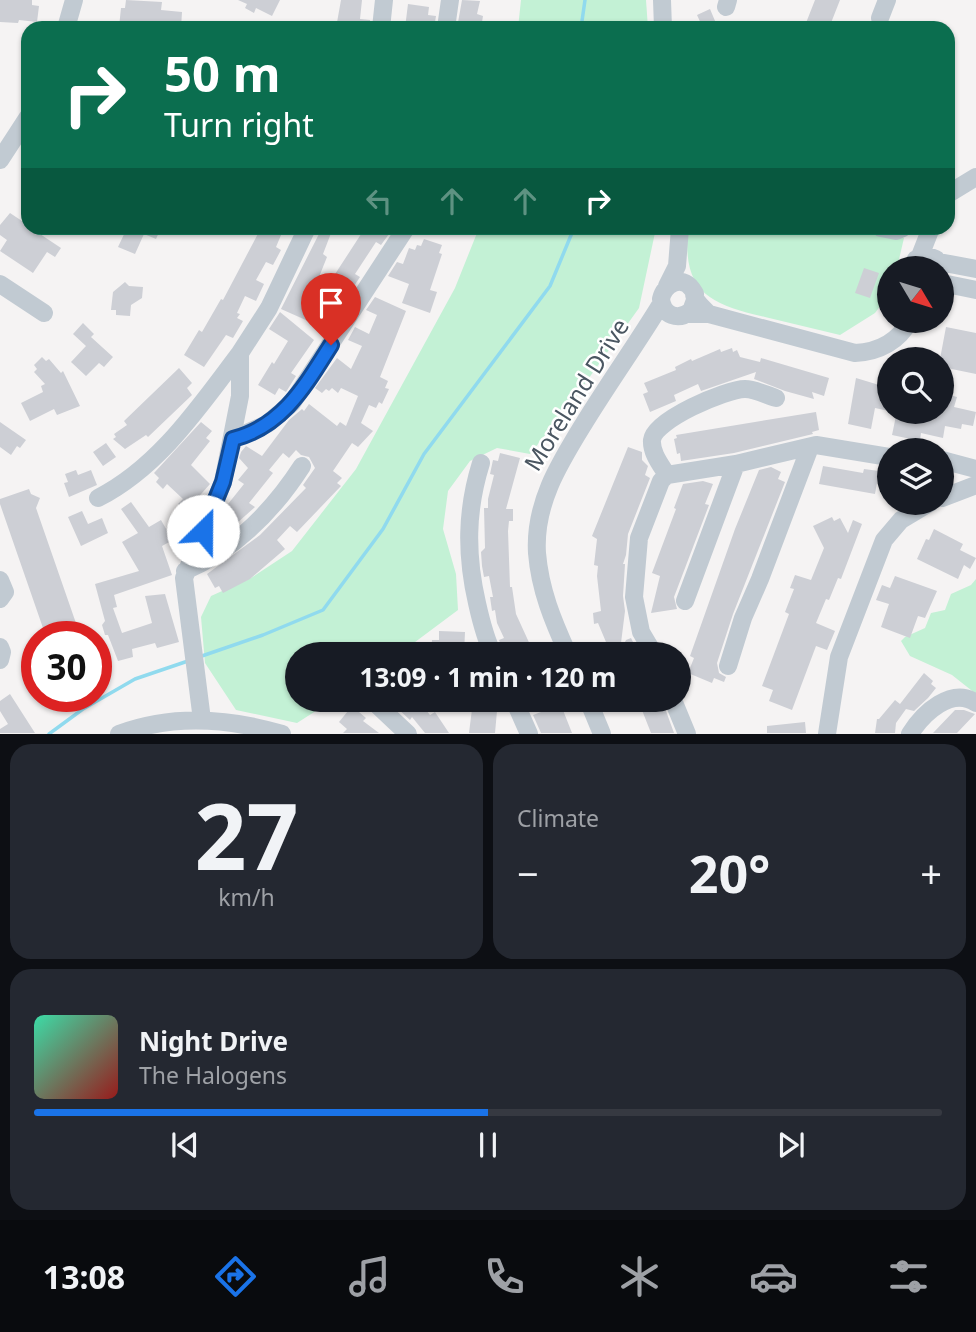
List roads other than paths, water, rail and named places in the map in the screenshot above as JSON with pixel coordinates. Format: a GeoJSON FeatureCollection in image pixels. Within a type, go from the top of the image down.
{"type":"FeatureCollection","features":[{"type":"Feature","properties":{"kind":"street"},"geometry":{"type":"LineString","coordinates":[[68,21],[74,0]]}},
{"type":"Feature","properties":{"kind":"street"},"geometry":{"type":"LineString","coordinates":[[382,21],[384,0]]}},
{"type":"Feature","properties":{"kind":"street"},"geometry":{"type":"LineString","coordinates":[[447,21],[450,0]]}},
{"type":"Feature","properties":{"kind":"street"},"geometry":{"type":"LineString","coordinates":[[662,0],[663,21]]}},
{"type":"Feature","properties":{"kind":"street"},"geometry":{"type":"LineString","coordinates":[[880,18],[887,0]]}},
{"type":"Feature","properties":{"kind":"street"},"geometry":{"type":"LineString","coordinates":[[0,160],[21,128]]}},
{"type":"Feature","properties":{"kind":"street"},"geometry":{"type":"LineString","coordinates":[[955,190],[976,177]]}},
{"type":"Feature","properties":{"kind":"street"},"geometry":{"type":"LineString","coordinates":[[97,498],[124,484],[149,463],[191,417],[240,353],[269,307],[304,235]]}},
{"type":"Feature","properties":{"kind":"street"},"geometry":{"type":"LineString","coordinates":[[233,439],[267,424],[292,403],[401,235]]}},
{"type":"Feature","properties":{"kind":"street"},"geometry":{"type":"LineString","coordinates":[[679,235],[677,266],[680,303],[709,314],[855,353],[888,343],[902,333]]}},
{"type":"Feature","properties":{"kind":"street"},"geometry":{"type":"LineString","coordinates":[[928,256],[930,235]]}},
{"type":"Feature","properties":{"kind":"street","name":"Moreland Drive"},"geometry":{"type":"LineString","coordinates":[[563,642],[548,608],[539,572],[537,549],[541,510],[555,471],[650,323],[680,303],[662,294],[677,266]]}},
{"type":"Feature","properties":{"kind":"street"},"geometry":{"type":"LineString","coordinates":[[954,266],[976,269]]}},
{"type":"Feature","properties":{"kind":"street"},"geometry":{"type":"LineString","coordinates":[[0,284],[44,313]]}},
{"type":"Feature","properties":{"kind":"street"},"geometry":{"type":"LineString","coordinates":[[954,285],[976,290]]}},
{"type":"Feature","properties":{"kind":"street"},"geometry":{"type":"LineString","coordinates":[[202,720],[184,578],[223,482],[240,396],[240,353]]}},
{"type":"Feature","properties":{"kind":"street"},"geometry":{"type":"LineString","coordinates":[[667,475],[656,457],[652,442],[654,433],[664,423],[710,399],[737,390],[752,390],[776,398]]}},
{"type":"Feature","properties":{"kind":"street"},"geometry":{"type":"LineString","coordinates":[[646,642],[641,632],[634,597],[639,538],[661,481],[667,475],[736,464],[810,447],[825,446],[877,455]]}},
{"type":"Feature","properties":{"kind":"street"},"geometry":{"type":"LineString","coordinates":[[728,666],[743,618],[810,447]]}},
{"type":"Feature","properties":{"kind":"street"},"geometry":{"type":"LineString","coordinates":[[481,463],[473,491],[468,532],[469,563],[487,642]]}},
{"type":"Feature","properties":{"kind":"street"},"geometry":{"type":"LineString","coordinates":[[954,463],[976,469]]}},
{"type":"Feature","properties":{"kind":"street"},"geometry":{"type":"LineString","coordinates":[[685,601],[736,464]]}},
{"type":"Feature","properties":{"kind":"street"},"geometry":{"type":"LineString","coordinates":[[186,571],[215,556],[257,524],[283,495],[302,466]]}},
{"type":"Feature","properties":{"kind":"street"},"geometry":{"type":"LineString","coordinates":[[954,493],[976,485]]}},
{"type":"Feature","properties":{"kind":"street"},"geometry":{"type":"LineString","coordinates":[[827,733],[839,657],[884,540],[901,520],[909,515]]}},
{"type":"Feature","properties":{"kind":"street"},"geometry":{"type":"LineString","coordinates":[[0,580],[5,592],[0,599]]}},
{"type":"Feature","properties":{"kind":"street"},"geometry":{"type":"LineString","coordinates":[[0,647],[0,660]]}},
{"type":"Feature","properties":{"kind":"street"},"geometry":{"type":"LineString","coordinates":[[910,733],[918,722],[948,699],[958,695],[976,703]]}},
{"type":"Feature","properties":{"kind":"street"},"geometry":{"type":"LineString","coordinates":[[385,712],[408,733]]}},
{"type":"Feature","properties":{"kind":"street"},"geometry":{"type":"LineString","coordinates":[[519,712],[529,733]]}},
{"type":"Feature","properties":{"kind":"street"},"geometry":{"type":"LineString","coordinates":[[593,712],[602,733]]}},
{"type":"Feature","properties":{"kind":"street"},"geometry":{"type":"LineString","coordinates":[[678,712],[687,733]]}},
{"type":"Feature","properties":{"kind":"street"},"geometry":{"type":"LineString","coordinates":[[119,733],[159,723],[202,720],[230,720],[282,733]]}},
{"type":"Feature","properties":{"kind":"waterway"},"geometry":{"type":"LineString","coordinates":[[582,21],[585,0]]}},
{"type":"Feature","properties":{"kind":"waterway"},"geometry":{"type":"LineString","coordinates":[[199,657],[263,635],[323,610],[383,529],[424,454],[550,286],[571,235]]}},
{"type":"Feature","properties":{"kind":"waterway"},"geometry":{"type":"LineString","coordinates":[[49,734],[83,709],[135,679],[188,661]]}}]}
